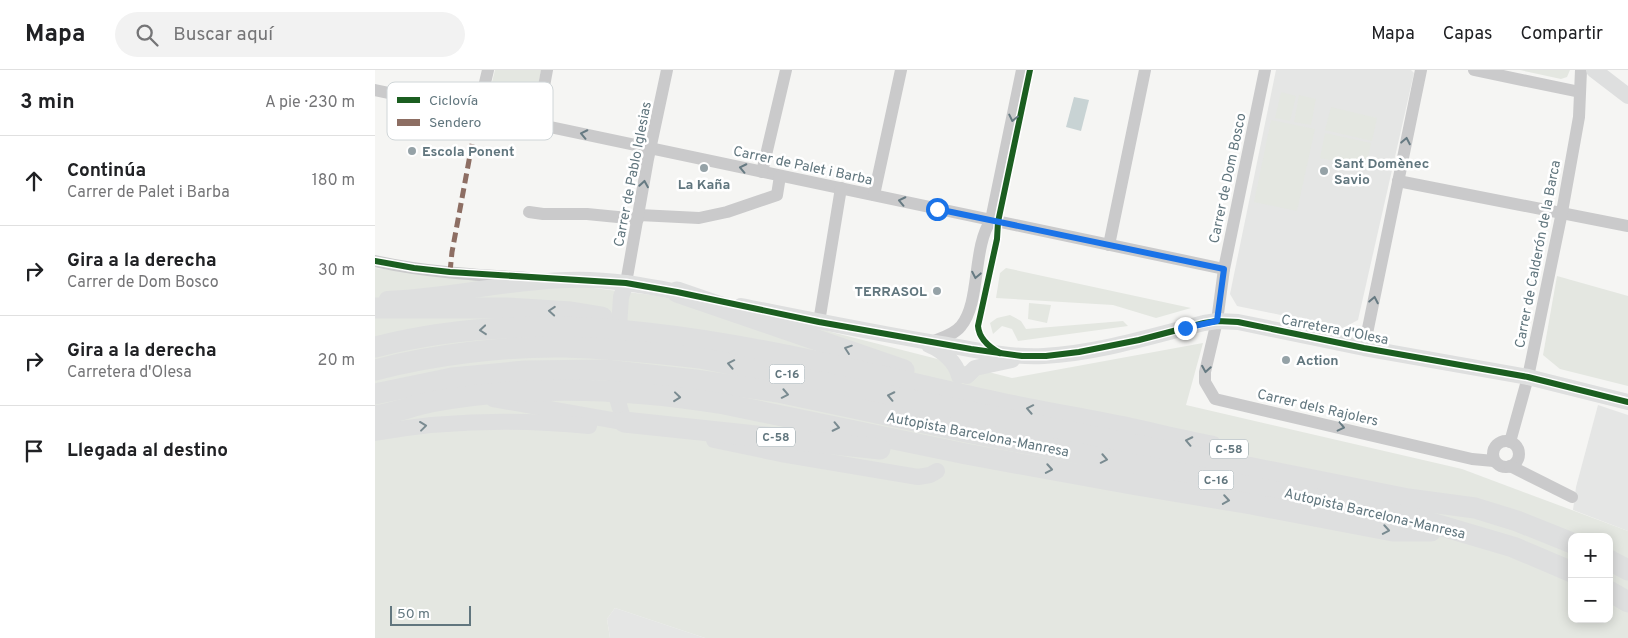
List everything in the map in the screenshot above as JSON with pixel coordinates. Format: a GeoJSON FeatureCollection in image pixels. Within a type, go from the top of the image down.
{"type":"FeatureCollection","features":[{"type":"Feature","properties":{"kind":"highway"},"geometry":{"type":"LineString","coordinates":[[677,292],[943,383],[961,382]]}},
{"type":"Feature","properties":{"kind":"highway"},"geometry":{"type":"LineString","coordinates":[[375,308],[507,308],[571,312],[606,326],[638,335]]}},
{"type":"Feature","properties":{"kind":"highway"},"geometry":{"type":"LineString","coordinates":[[379,356],[487,330],[606,326]]}},
{"type":"Feature","properties":{"kind":"highway","name":"Autopista Barcelona-Manresa"},"geometry":{"type":"LineString","coordinates":[[379,356],[414,361],[469,353],[562,347],[606,326],[638,335],[700,358],[1388,496],[1475,508],[1517,521],[1568,541]]}},
{"type":"Feature","properties":{"kind":"highway","name":"C-58"},"geometry":{"type":"LineString","coordinates":[[638,335],[677,335],[758,350],[961,382],[1404,486],[1475,508]]}},
{"type":"Feature","properties":{"kind":"highway","name":"Autopista Barcelona-Manresa"},"geometry":{"type":"LineString","coordinates":[[375,394],[452,378],[525,371],[631,382],[695,380],[778,392],[971,433],[1418,519],[1513,547],[1568,570]]}},
{"type":"Feature","properties":{"kind":"highway"},"geometry":{"type":"LineString","coordinates":[[375,416],[429,403],[495,394],[547,390],[605,380]]}},
{"type":"Feature","properties":{"kind":"highway","name":"C-58"},"geometry":{"type":"LineString","coordinates":[[631,382],[685,397],[1021,464],[1393,531],[1461,531]]}},
{"type":"Feature","properties":{"kind":"highway","name":"C-58"},"geometry":{"type":"LineString","coordinates":[[624,422],[913,452],[1002,466],[1021,464]]}},
{"type":"Feature","properties":{"kind":"highway"},"geometry":{"type":"LineString","coordinates":[[1613,562],[1628,570]]}},
{"type":"Feature","properties":{"kind":"highway"},"geometry":{"type":"LineString","coordinates":[[1613,593],[1628,602]]}},
{"type":"Feature","properties":{"kind":"street","name":"Carrer de Pablo Iglesias"},"geometry":{"type":"LineString","coordinates":[[626,283],[650,148],[667,70]]}},
{"type":"Feature","properties":{"kind":"street"},"geometry":{"type":"LineString","coordinates":[[762,172],[786,70]]}},
{"type":"Feature","properties":{"kind":"street"},"geometry":{"type":"LineString","coordinates":[[874,196],[901,70]]}},
{"type":"Feature","properties":{"kind":"street"},"geometry":{"type":"LineString","coordinates":[[931,342],[950,335],[961,326],[969,310],[984,236],[991,220],[1022,70]]}},
{"type":"Feature","properties":{"kind":"street"},"geometry":{"type":"LineString","coordinates":[[1109,245],[1145,70]]}},
{"type":"Feature","properties":{"kind":"street","name":"Carrer de Dom Bosco"},"geometry":{"type":"LineString","coordinates":[[1217,321],[1224,269],[1265,70]]}},
{"type":"Feature","properties":{"kind":"street"},"geometry":{"type":"LineString","coordinates":[[1364,348],[1421,70]]}},
{"type":"Feature","properties":{"kind":"street"},"geometry":{"type":"LineString","coordinates":[[1474,70],[1580,92]]}},
{"type":"Feature","properties":{"kind":"street"},"geometry":{"type":"LineString","coordinates":[[1564,88],[1577,78],[1580,70]]}},
{"type":"Feature","properties":{"kind":"street","name":"Carrer de Calderón de la Barca"},"geometry":{"type":"LineString","coordinates":[[1511,442],[1528,377],[1562,212],[1579,116],[1580,70]]}},
{"type":"Feature","properties":{"kind":"street"},"geometry":{"type":"LineString","coordinates":[[1594,70],[1628,96]]}},
{"type":"Feature","properties":{"kind":"street","name":"Carrer de Palet i Barba"},"geometry":{"type":"LineString","coordinates":[[553,127],[1224,269]]}},
{"type":"Feature","properties":{"kind":"street"},"geometry":{"type":"LineString","coordinates":[[529,212],[543,214],[699,218],[727,212],[777,194],[780,176]]}},
{"type":"Feature","properties":{"kind":"street"},"geometry":{"type":"LineString","coordinates":[[1398,181],[1628,226]]}},
{"type":"Feature","properties":{"kind":"street"},"geometry":{"type":"LineString","coordinates":[[819,322],[841,188]]}},
{"type":"Feature","properties":{"kind":"street"},"geometry":{"type":"LineString","coordinates":[[375,260],[414,268],[450,272],[626,283],[914,339],[1002,354],[1036,356]]}},
{"type":"Feature","properties":{"kind":"street"},"geometry":{"type":"LineString","coordinates":[[375,299],[401,298],[497,286],[567,280]]}},
{"type":"Feature","properties":{"kind":"street"},"geometry":{"type":"LineString","coordinates":[[626,283],[606,326],[616,362],[617,398],[624,422],[741,446],[918,477],[930,476],[937,471]]}},
{"type":"Feature","properties":{"kind":"street"},"geometry":{"type":"LineString","coordinates":[[606,326],[636,294],[652,288]]}},
{"type":"Feature","properties":{"kind":"street","name":"Carretera d'Olesa"},"geometry":{"type":"LineString","coordinates":[[1036,356],[1105,347],[1204,323],[1217,321],[1238,322],[1364,348],[1528,377],[1628,402]]}},
{"type":"Feature","properties":{"kind":"street","name":"Carrer dels Rajolers"},"geometry":{"type":"LineString","coordinates":[[1217,321],[1205,372],[1205,382],[1215,399],[1472,459],[1494,461]]}},
{"type":"Feature","properties":{"kind":"street"},"geometry":{"type":"LineString","coordinates":[[914,339],[934,347],[946,355],[954,363],[961,382],[975,368],[1036,356]]}},
{"type":"Feature","properties":{"kind":"street","name":"C-58"},"geometry":{"type":"LineString","coordinates":[[379,356],[439,383],[472,394],[624,422]]}},
{"type":"Feature","properties":{"kind":"street"},"geometry":{"type":"LineString","coordinates":[[375,433],[446,424],[543,423],[608,428],[741,446]]}},
{"type":"Feature","properties":{"kind":"street"},"geometry":{"type":"LineString","coordinates":[[1510,466],[1519,457],[1517,448],[1511,442],[1501,442],[1496,446],[1493,453],[1494,461],[1501,466],[1510,466],[1572,497]]}},
{"type":"Feature","properties":{"kind":"shaded area"},"geometry":{"type":"Polygon","coordinates":[[[495,70],[541,70],[539,82],[492,82],[495,70]]]}},
{"type":"Feature","properties":{"kind":"shaded area","name":"Sant Domènec Savio"},"geometry":{"type":"Polygon","coordinates":[[[1276,70],[1411,70],[1414,73],[1358,320],[1343,328],[1237,306],[1230,294],[1276,70]]]}},
{"type":"Feature","properties":{"kind":"shaded area"},"geometry":{"type":"Polygon","coordinates":[[[1520,70],[1570,70],[1567,77],[1561,79],[1520,70]]]}},
{"type":"Feature","properties":{"kind":"shaded area"},"geometry":{"type":"Polygon","coordinates":[[[1281,92],[1296,96],[1290,121],[1275,118],[1281,92]]]}},
{"type":"Feature","properties":{"kind":"shaded area"},"geometry":{"type":"Polygon","coordinates":[[[1299,95],[1316,99],[1311,125],[1294,122],[1299,95]]]}},
{"type":"Feature","properties":{"kind":"shaded area"},"geometry":{"type":"Polygon","coordinates":[[[1074,97],[1089,100],[1081,131],[1066,127],[1074,97]]]}},
{"type":"Feature","properties":{"kind":"shaded area"},"geometry":{"type":"Polygon","coordinates":[[[1331,107],[1377,118],[1372,141],[1325,130],[1331,107]]]}},
{"type":"Feature","properties":{"kind":"shaded area"},"geometry":{"type":"Polygon","coordinates":[[[1271,120],[1315,129],[1297,211],[1254,202],[1271,120]]]}},
{"type":"Feature","properties":{"kind":"shaded area"},"geometry":{"type":"Polygon","coordinates":[[[1325,133],[1371,143],[1366,168],[1320,158],[1325,133]]]}},
{"type":"Feature","properties":{"kind":"shaded area"},"geometry":{"type":"Polygon","coordinates":[[[375,268],[488,281],[585,287],[652,295],[800,324],[1012,378],[1203,343],[1186,405],[1462,469],[1628,531],[1628,638],[705,638],[615,608],[607,619],[610,638],[375,638],[375,268]]]}},
{"type":"Feature","properties":{"kind":"shaded area"},"geometry":{"type":"Polygon","coordinates":[[[1006,268],[1191,308],[1156,318],[1113,305],[996,298],[1000,273],[1006,268]]]}},
{"type":"Feature","properties":{"kind":"shaded area"},"geometry":{"type":"Polygon","coordinates":[[[1557,276],[1628,296],[1628,386],[1560,369],[1543,355],[1557,276]]]}},
{"type":"Feature","properties":{"kind":"shaded area"},"geometry":{"type":"Polygon","coordinates":[[[1029,303],[1051,305],[1047,323],[1028,319],[1029,303]]]}},
{"type":"Feature","properties":{"kind":"shaded area"},"geometry":{"type":"Polygon","coordinates":[[[1010,315],[1021,321],[1026,329],[1123,321],[1128,326],[1018,341],[1012,329],[1002,326],[993,334],[990,323],[997,318],[1010,315]]]}},
{"type":"Feature","properties":{"kind":"shaded area"},"geometry":{"type":"Polygon","coordinates":[[[1598,405],[1628,415],[1628,531],[1573,510],[1576,487],[1598,405]]]}},
{"type":"Feature","properties":{"kind":"shaded area"},"geometry":{"type":"Polygon","coordinates":[[[615,608],[705,638],[610,638],[607,619],[615,608]]]}},
{"type":"Feature","properties":{"kind":"marked path"},"geometry":{"type":"LineString","coordinates":[[450,272],[473,140]]}},
{"type":"Feature","properties":{"kind":"cycle path"},"geometry":{"type":"LineString","coordinates":[[1000,353],[985,342],[980,335],[978,326],[1030,70]]}},
{"type":"Feature","properties":{"kind":"cycle path"},"geometry":{"type":"LineString","coordinates":[[375,261],[450,272],[626,283],[819,322],[971,349],[1022,356],[1046,356],[1079,352],[1139,340],[1204,323],[1217,321],[1238,322],[1364,348],[1528,377],[1628,402]]}},
{"type":"Feature","properties":{"kind":"place","name":"Escola Ponent"},"geometry":{"type":"Point","coordinates":[412,151]}},
{"type":"Feature","properties":{"kind":"place","name":"La Kaña"},"geometry":{"type":"Point","coordinates":[704,168]}},
{"type":"Feature","properties":{"kind":"place","name":"Sant Domènec Savio"},"geometry":{"type":"Point","coordinates":[1324,171]}},
{"type":"Feature","properties":{"kind":"place","name":"TERRASOL"},"geometry":{"type":"Point","coordinates":[937,291]}},
{"type":"Feature","properties":{"kind":"place","name":"Action"},"geometry":{"type":"Point","coordinates":[1286,360]}},
{"type":"Feature","properties":{"kind":"route"},"geometry":{"type":"LineString","coordinates":[[937,209],[1224,269],[1217,321],[1185,328]]}}]}
